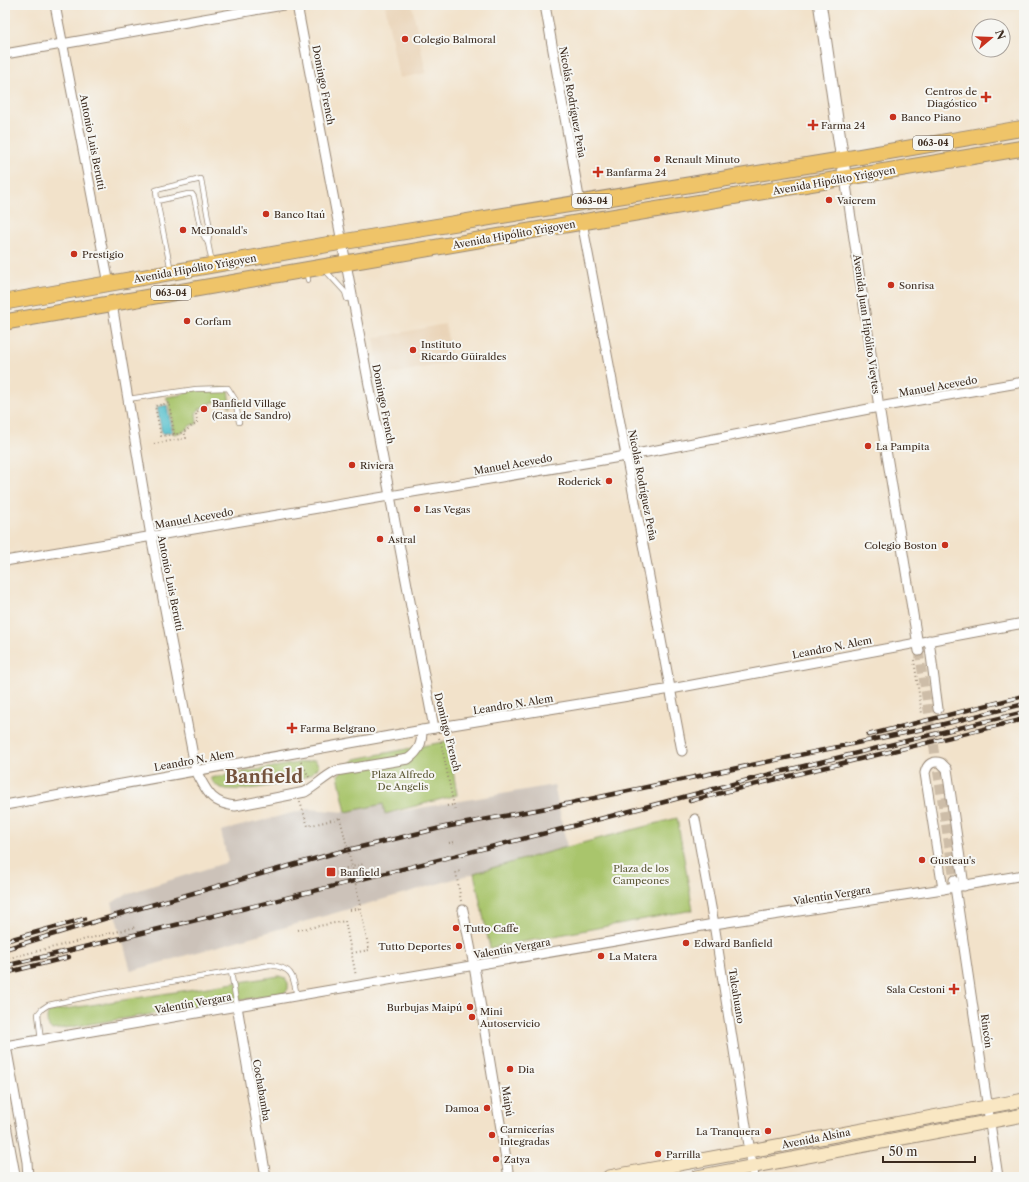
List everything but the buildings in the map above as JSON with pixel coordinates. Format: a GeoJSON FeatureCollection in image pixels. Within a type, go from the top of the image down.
{"type":"FeatureCollection","features":[{"type":"Feature","properties":{"kind":"main road","name":"Avenida Hipólito Yrigoyen"},"geometry":{"type":"LineString","coordinates":[[5,302],[342,242],[1024,128]]}},
{"type":"Feature","properties":{"kind":"main road","name":"Avenida Hipólito Yrigoyen"},"geometry":{"type":"LineString","coordinates":[[5,322],[112,304],[307,275],[322,267],[1024,148]]}},
{"type":"Feature","properties":{"kind":"main road","name":"Avenida Alsina"},"geometry":{"type":"LineString","coordinates":[[609,1177],[1024,1100]]}},
{"type":"Feature","properties":{"kind":"main road","name":"Avenida Alsina"},"geometry":{"type":"LineString","coordinates":[[697,1177],[753,1172],[1024,1115]]}},
{"type":"Feature","properties":{"kind":"street","name":"Antonio Luis Berutti"},"geometry":{"type":"LineString","coordinates":[[55,5],[109,284]]}},
{"type":"Feature","properties":{"kind":"street"},"geometry":{"type":"LineString","coordinates":[[5,54],[283,5]]}},
{"type":"Feature","properties":{"kind":"street","name":"Domingo French"},"geometry":{"type":"LineString","coordinates":[[297,5],[346,263],[348,298],[390,496],[434,728]]}},
{"type":"Feature","properties":{"kind":"street","name":"Nicolás Rodríguez Peña"},"geometry":{"type":"LineString","coordinates":[[545,5],[580,203]]}},
{"type":"Feature","properties":{"kind":"street","name":"Avenida Juan Hipólito Vieytes"},"geometry":{"type":"LineString","coordinates":[[820,5],[879,407],[918,646]]}},
{"type":"Feature","properties":{"kind":"street","name":"Nicolás Rodríguez Peña"},"geometry":{"type":"LineString","coordinates":[[582,222],[682,751]]}},
{"type":"Feature","properties":{"kind":"street","name":"Antonio Luis Berutti"},"geometry":{"type":"LineString","coordinates":[[112,304],[151,536],[196,771],[208,793],[217,802],[223,805],[235,806],[297,794],[314,787]]}},
{"type":"Feature","properties":{"kind":"street","name":"Manuel Acevedo"},"geometry":{"type":"LineString","coordinates":[[5,561],[626,456],[879,407],[1024,382]]}},
{"type":"Feature","properties":{"kind":"street","name":"Leandro N. Alem"},"geometry":{"type":"LineString","coordinates":[[5,805],[422,730],[918,646],[929,640],[1024,623]]}},
{"type":"Feature","properties":{"kind":"street"},"geometry":{"type":"LineString","coordinates":[[929,640],[938,709]]}},
{"type":"Feature","properties":{"kind":"street"},"geometry":{"type":"LineString","coordinates":[[314,787],[325,776],[336,772],[408,759],[416,754],[422,739],[422,730]]}},
{"type":"Feature","properties":{"kind":"street","name":"Rincón"},"geometry":{"type":"LineString","coordinates":[[943,890],[925,773],[928,765],[934,762],[941,762],[947,769],[957,884],[998,1177]]}},
{"type":"Feature","properties":{"kind":"street","name":"Talcahuano"},"geometry":{"type":"LineString","coordinates":[[695,819],[714,924],[753,1172]]}},
{"type":"Feature","properties":{"kind":"street","name":"Valentín Vergara"},"geometry":{"type":"LineString","coordinates":[[5,1046],[42,1041],[236,1006],[714,924],[943,890],[957,884],[1024,875]]}},
{"type":"Feature","properties":{"kind":"street","name":"Maipú"},"geometry":{"type":"LineString","coordinates":[[463,910],[474,966],[509,1177]]}},
{"type":"Feature","properties":{"kind":"street","name":"Cochabamba"},"geometry":{"type":"LineString","coordinates":[[236,1006],[266,1177]]}},
{"type":"Feature","properties":{"kind":"street"},"geometry":{"type":"LineString","coordinates":[[5,1046],[27,1162],[28,1177]]}},
{"type":"Feature","properties":{"kind":"street"},"geometry":{"type":"LineString","coordinates":[[5,1128],[14,1177]]}},
{"type":"Feature","properties":{"kind":"lane"},"geometry":{"type":"LineString","coordinates":[[171,273],[156,190],[201,179],[210,229],[208,243]]}},
{"type":"Feature","properties":{"kind":"lane"},"geometry":{"type":"LineString","coordinates":[[157,200],[192,194],[201,231],[208,243],[213,265]]}},
{"type":"Feature","properties":{"kind":"lane"},"geometry":{"type":"LineString","coordinates":[[322,267],[345,292],[348,298]]}},
{"type":"Feature","properties":{"kind":"lane"},"geometry":{"type":"LineString","coordinates":[[128,399],[196,389],[228,388],[235,399],[239,422]]}},
{"type":"Feature","properties":{"kind":"lane"},"geometry":{"type":"LineString","coordinates":[[42,1041],[38,1014],[42,1009],[48,1005],[101,994],[270,965],[283,967],[289,972],[294,981],[297,996]]}},
{"type":"Feature","properties":{"kind":"lane"},"geometry":{"type":"LineString","coordinates":[[231,972],[236,1006]]}},
{"type":"Feature","properties":{"kind":"path"},"geometry":{"type":"LineString","coordinates":[[174,434],[169,403],[155,406],[161,436],[174,434],[184,432],[191,425],[198,424],[196,413],[203,405],[210,405]]}},
{"type":"Feature","properties":{"kind":"path"},"geometry":{"type":"LineString","coordinates":[[154,444],[186,438],[184,432]]}},
{"type":"Feature","properties":{"kind":"path"},"geometry":{"type":"LineString","coordinates":[[914,659],[922,714]]}},
{"type":"Feature","properties":{"kind":"path","name":"Domingo French"},"geometry":{"type":"LineString","coordinates":[[434,728],[441,742],[455,811]]}},
{"type":"Feature","properties":{"kind":"path"},"geometry":{"type":"LineString","coordinates":[[296,753],[314,787]]}},
{"type":"Feature","properties":{"kind":"path"},"geometry":{"type":"LineString","coordinates":[[297,794],[308,826],[340,818],[352,867],[369,950],[352,953]]}},
{"type":"Feature","properties":{"kind":"path"},"geometry":{"type":"LineString","coordinates":[[447,806],[453,805]]}},
{"type":"Feature","properties":{"kind":"path"},"geometry":{"type":"LineString","coordinates":[[449,843],[455,842]]}},
{"type":"Feature","properties":{"kind":"path"},"geometry":{"type":"LineString","coordinates":[[338,870],[364,864]]}},
{"type":"Feature","properties":{"kind":"path"},"geometry":{"type":"LineString","coordinates":[[462,871],[456,872],[463,910]]}},
{"type":"Feature","properties":{"kind":"path"},"geometry":{"type":"LineString","coordinates":[[350,910],[361,908]]}},
{"type":"Feature","properties":{"kind":"path"},"geometry":{"type":"LineString","coordinates":[[298,930],[345,920],[358,985]]}},
{"type":"Feature","properties":{"kind":"path"},"geometry":{"type":"LineString","coordinates":[[5,959],[136,927]]}},
{"type":"Feature","properties":{"kind":"shaded area","name":"Colegio Balmoral"},"geometry":{"type":"Polygon","coordinates":[[[385,5],[412,5],[426,73],[399,78],[385,5]]]}},
{"type":"Feature","properties":{"kind":"shaded area","name":"Instituto Ricardo Güiraldes"},"geometry":{"type":"Polygon","coordinates":[[[445,324],[453,362],[380,376],[374,338],[445,324]]]}},
{"type":"Feature","properties":{"kind":"shaded area"},"geometry":{"type":"Polygon","coordinates":[[[554,785],[567,847],[131,971],[112,903],[126,894],[228,862],[221,831],[308,809],[346,812],[383,803],[385,814],[554,785]]]}},
{"type":"Feature","properties":{"kind":"green space"},"geometry":{"type":"Polygon","coordinates":[[[228,388],[230,407],[222,402],[212,402],[207,404],[196,413],[197,424],[191,425],[184,431],[174,434],[169,403],[166,397],[180,395],[196,389],[228,388]]]}},
{"type":"Feature","properties":{"kind":"green space","name":"Plaza Alfredo De Angelis"},"geometry":{"type":"Polygon","coordinates":[[[448,741],[457,795],[385,814],[383,804],[346,812],[338,775],[355,759],[448,741]]]}},
{"type":"Feature","properties":{"kind":"green space"},"geometry":{"type":"Polygon","coordinates":[[[315,760],[319,766],[307,776],[289,782],[263,787],[237,790],[226,789],[218,786],[210,778],[315,760]]]}},
{"type":"Feature","properties":{"kind":"green space","name":"Plaza de los Campeones"},"geometry":{"type":"Polygon","coordinates":[[[677,818],[693,910],[490,948],[474,873],[677,818]]]}},
{"type":"Feature","properties":{"kind":"green space"},"geometry":{"type":"Polygon","coordinates":[[[279,976],[285,978],[288,983],[288,989],[285,993],[52,1030],[47,1022],[48,1013],[52,1011],[279,976]]]}},
{"type":"Feature","properties":{"kind":"water"},"geometry":{"type":"Polygon","coordinates":[[[167,405],[172,432],[162,434],[157,407],[167,405]]]}},
{"type":"Feature","properties":{"kind":"tunnel"},"geometry":{"type":"LineString","coordinates":[[919,651],[954,880]]}},
{"type":"Feature","properties":{"kind":"railway"},"geometry":{"type":"LineString","coordinates":[[868,735],[1024,696]]}},
{"type":"Feature","properties":{"kind":"railway"},"geometry":{"type":"LineString","coordinates":[[5,949],[130,911],[335,853],[445,827],[552,807],[928,728],[1024,704]]}},
{"type":"Feature","properties":{"kind":"railway"},"geometry":{"type":"LineString","coordinates":[[5,966],[242,909],[554,831],[767,775],[1024,712]]}},
{"type":"Feature","properties":{"kind":"railway"},"geometry":{"type":"LineString","coordinates":[[690,801],[1024,719]]}},
{"type":"Feature","properties":{"kind":"railway"},"geometry":{"type":"LineString","coordinates":[[5,941],[84,919]]}},
{"type":"Feature","properties":{"kind":"railway"},"geometry":{"type":"LineString","coordinates":[[5,973],[69,957]]}},
{"type":"Feature","properties":{"kind":"place","name":"Colegio Balmoral"},"geometry":{"type":"Point","coordinates":[405,39]}},
{"type":"Feature","properties":{"kind":"place","name":"Centros de Diagóstico"},"geometry":{"type":"Point","coordinates":[986,97]}},
{"type":"Feature","properties":{"kind":"place","name":"Banco Piano"},"geometry":{"type":"Point","coordinates":[893,117]}},
{"type":"Feature","properties":{"kind":"place","name":"Farma 24"},"geometry":{"type":"Point","coordinates":[813,125]}},
{"type":"Feature","properties":{"kind":"place","name":"Renault Minuto"},"geometry":{"type":"Point","coordinates":[657,159]}},
{"type":"Feature","properties":{"kind":"place","name":"Banfarma 24"},"geometry":{"type":"Point","coordinates":[598,172]}},
{"type":"Feature","properties":{"kind":"place","name":"Vaicrem"},"geometry":{"type":"Point","coordinates":[829,200]}},
{"type":"Feature","properties":{"kind":"place","name":"Banco Itaú"},"geometry":{"type":"Point","coordinates":[266,214]}},
{"type":"Feature","properties":{"kind":"place","name":"McDonald's"},"geometry":{"type":"Point","coordinates":[183,230]}},
{"type":"Feature","properties":{"kind":"place","name":"Prestigio"},"geometry":{"type":"Point","coordinates":[74,254]}},
{"type":"Feature","properties":{"kind":"place","name":"Sonrisa"},"geometry":{"type":"Point","coordinates":[891,285]}},
{"type":"Feature","properties":{"kind":"place","name":"Corfam"},"geometry":{"type":"Point","coordinates":[187,321]}},
{"type":"Feature","properties":{"kind":"place","name":"Instituto Ricardo Güiraldes"},"geometry":{"type":"Point","coordinates":[413,350]}},
{"type":"Feature","properties":{"kind":"place","name":"Banfield Village (Casa de Sandro)"},"geometry":{"type":"Point","coordinates":[204,409]}},
{"type":"Feature","properties":{"kind":"place","name":"La Pampita"},"geometry":{"type":"Point","coordinates":[868,446]}},
{"type":"Feature","properties":{"kind":"place","name":"Riviera"},"geometry":{"type":"Point","coordinates":[352,465]}},
{"type":"Feature","properties":{"kind":"place","name":"Roderick"},"geometry":{"type":"Point","coordinates":[609,481]}},
{"type":"Feature","properties":{"kind":"place","name":"Las Vegas"},"geometry":{"type":"Point","coordinates":[417,509]}},
{"type":"Feature","properties":{"kind":"place","name":"Astral"},"geometry":{"type":"Point","coordinates":[380,539]}},
{"type":"Feature","properties":{"kind":"place","name":"Colegio Boston"},"geometry":{"type":"Point","coordinates":[945,545]}},
{"type":"Feature","properties":{"kind":"place","name":"Farma Belgrano"},"geometry":{"type":"Point","coordinates":[292,728]}},
{"type":"Feature","properties":{"kind":"place","name":"Gusteau's"},"geometry":{"type":"Point","coordinates":[922,860]}},
{"type":"Feature","properties":{"kind":"place","name":"Banfield"},"geometry":{"type":"Point","coordinates":[331,872]}},
{"type":"Feature","properties":{"kind":"place","name":"Tutto Caffe"},"geometry":{"type":"Point","coordinates":[456,928]}},
{"type":"Feature","properties":{"kind":"place","name":"Edward Banfield"},"geometry":{"type":"Point","coordinates":[686,943]}},
{"type":"Feature","properties":{"kind":"place","name":"Tutto Deportes"},"geometry":{"type":"Point","coordinates":[459,946]}},
{"type":"Feature","properties":{"kind":"place","name":"La Matera"},"geometry":{"type":"Point","coordinates":[601,956]}},
{"type":"Feature","properties":{"kind":"place","name":"Sala Cestoni"},"geometry":{"type":"Point","coordinates":[954,989]}},
{"type":"Feature","properties":{"kind":"place","name":"Burbujas Maipú"},"geometry":{"type":"Point","coordinates":[470,1007]}},
{"type":"Feature","properties":{"kind":"place","name":"Mini Autoservicio"},"geometry":{"type":"Point","coordinates":[472,1017]}},
{"type":"Feature","properties":{"kind":"place","name":"Dia"},"geometry":{"type":"Point","coordinates":[510,1069]}},
{"type":"Feature","properties":{"kind":"place","name":"Damoa"},"geometry":{"type":"Point","coordinates":[487,1108]}},
{"type":"Feature","properties":{"kind":"place","name":"La Tranquera"},"geometry":{"type":"Point","coordinates":[768,1131]}},
{"type":"Feature","properties":{"kind":"place","name":"Carnicerías Integradas"},"geometry":{"type":"Point","coordinates":[492,1135]}},
{"type":"Feature","properties":{"kind":"place","name":"Parrilla"},"geometry":{"type":"Point","coordinates":[658,1154]}},
{"type":"Feature","properties":{"kind":"place","name":"Zatya"},"geometry":{"type":"Point","coordinates":[496,1159]}},
{"type":"Feature","properties":{"kind":"district","name":"Banfield"},"geometry":{"type":"Point","coordinates":[264,777]}}]}
